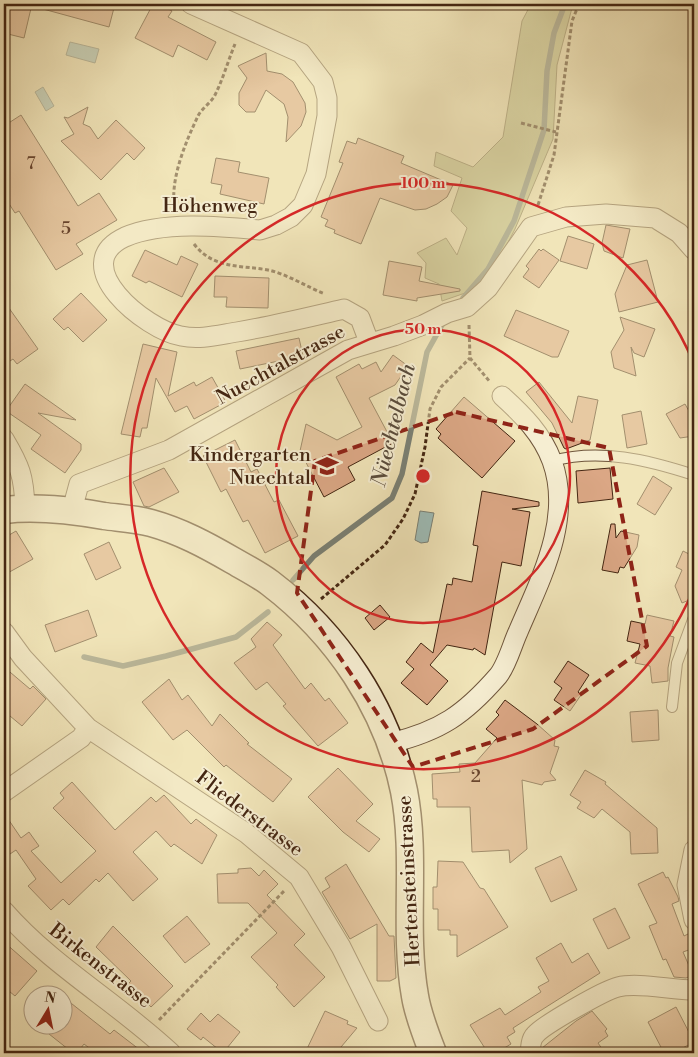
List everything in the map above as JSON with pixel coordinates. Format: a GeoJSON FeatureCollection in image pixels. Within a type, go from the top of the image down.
{"type":"FeatureCollection","features":[{"type":"Feature","properties":{"kind":"street","name":"Höhenweg"},"geometry":{"type":"LineString","coordinates":[[190,4],[301,53],[323,82],[327,98],[327,116],[316,174],[303,205],[291,217],[276,225],[260,230],[179,227],[151,228],[123,238],[112,247],[104,262],[105,276],[132,312],[160,331],[202,338],[267,327],[344,309],[360,318],[370,342]]}},
{"type":"Feature","properties":{"kind":"street"},"geometry":{"type":"LineString","coordinates":[[531,228],[574,216],[606,214],[656,218],[678,233],[694,250]]}},
{"type":"Feature","properties":{"kind":"street","name":"Nuechtalstrasse"},"geometry":{"type":"LineString","coordinates":[[72,510],[79,484],[169,450],[348,350],[394,336],[447,313],[467,307],[488,288],[531,228]]}},
{"type":"Feature","properties":{"kind":"street"},"geometry":{"type":"LineString","coordinates":[[391,743],[430,732],[442,726],[466,709],[499,675],[550,559],[558,515],[557,484],[552,462],[541,438],[528,419],[502,396]]}},
{"type":"Feature","properties":{"kind":"street"},"geometry":{"type":"LineString","coordinates":[[4,439],[21,472],[14,509]]}},
{"type":"Feature","properties":{"kind":"street","name":"Hertensteinstrasse"},"geometry":{"type":"LineString","coordinates":[[14,509],[72,510],[151,523],[202,542],[269,582],[329,638],[358,677],[391,743],[404,792],[408,835],[410,944],[415,996],[433,1053]]}},
{"type":"Feature","properties":{"kind":"street","name":"Fliederstrasse"},"geometry":{"type":"LineString","coordinates":[[4,632],[23,658],[88,728],[246,833],[299,878],[341,947],[378,1021]]}},
{"type":"Feature","properties":{"kind":"street"},"geometry":{"type":"LineString","coordinates":[[4,792],[81,738],[88,728]]}},
{"type":"Feature","properties":{"kind":"street"},"geometry":{"type":"LineString","coordinates":[[694,850],[687,885],[694,920]]}},
{"type":"Feature","properties":{"kind":"street","name":"Birkenstrasse"},"geometry":{"type":"LineString","coordinates":[[4,911],[19,928],[46,951],[148,1031],[171,1053]]}},
{"type":"Feature","properties":{"kind":"street"},"geometry":{"type":"LineString","coordinates":[[531,1053],[530,1049],[534,1035],[578,1006],[616,987],[630,985],[670,990],[694,990]]}},
{"type":"Feature","properties":{"kind":"lane"},"geometry":{"type":"LineString","coordinates":[[552,462],[574,456],[625,457],[694,475]]}},
{"type":"Feature","properties":{"kind":"lane"},"geometry":{"type":"LineString","coordinates":[[672,707],[677,663],[694,617]]}},
{"type":"Feature","properties":{"kind":"path"},"geometry":{"type":"LineString","coordinates":[[564,4],[577,8]]}},
{"type":"Feature","properties":{"kind":"path"},"geometry":{"type":"LineString","coordinates":[[531,228],[554,155],[572,21],[579,4]]}},
{"type":"Feature","properties":{"kind":"path"},"geometry":{"type":"LineString","coordinates":[[241,26],[214,96],[199,114],[177,174],[173,201],[179,227],[196,247],[214,262],[250,270],[268,270],[296,281]]}},
{"type":"Feature","properties":{"kind":"path"},"geometry":{"type":"LineString","coordinates":[[521,123],[556,132]]}},
{"type":"Feature","properties":{"kind":"path"},"geometry":{"type":"LineString","coordinates":[[467,307],[470,358],[502,396]]}},
{"type":"Feature","properties":{"kind":"path"},"geometry":{"type":"LineString","coordinates":[[304,614],[385,545],[398,525],[415,494],[425,447],[430,409],[441,387],[470,358]]}},
{"type":"Feature","properties":{"kind":"path"},"geometry":{"type":"LineString","coordinates":[[148,1031],[299,878]]}},
{"type":"Feature","properties":{"kind":"highlighted area"},"geometry":{"type":"Polygon","coordinates":[[[456,412],[609,448],[647,646],[533,729],[413,767],[297,593],[315,461],[456,412]]]}},
{"type":"Feature","properties":{"kind":"green space"},"geometry":{"type":"Polygon","coordinates":[[[531,4],[573,4],[557,65],[553,139],[515,229],[497,264],[471,291],[442,301],[439,284],[425,278],[426,263],[417,253],[446,238],[457,255],[467,228],[451,211],[462,178],[434,166],[436,152],[473,167],[503,137],[522,21],[531,4]]]}},
{"type":"Feature","properties":{"kind":"water"},"geometry":{"type":"Polygon","coordinates":[[[70,42],[99,49],[95,63],[66,55],[70,42]]]}},
{"type":"Feature","properties":{"kind":"water"},"geometry":{"type":"Polygon","coordinates":[[[43,87],[54,106],[46,111],[35,92],[43,87]]]}},
{"type":"Feature","properties":{"kind":"water"},"geometry":{"type":"Polygon","coordinates":[[[420,511],[434,513],[428,542],[421,543],[415,540],[420,511]]]}},
{"type":"Feature","properties":{"kind":"building"},"geometry":{"type":"Polygon","coordinates":[[[4,4],[32,4],[24,38],[4,33],[4,4]]]}},
{"type":"Feature","properties":{"kind":"building"},"geometry":{"type":"Polygon","coordinates":[[[43,4],[115,4],[109,27],[43,9],[43,4]]]}},
{"type":"Feature","properties":{"kind":"building"},"geometry":{"type":"Polygon","coordinates":[[[153,4],[159,4],[172,11],[168,17],[216,42],[207,60],[178,45],[173,57],[135,38],[153,4]]]}},
{"type":"Feature","properties":{"kind":"building"},"geometry":{"type":"Polygon","coordinates":[[[266,53],[267,71],[282,74],[293,82],[305,103],[306,112],[301,126],[286,142],[288,117],[284,104],[266,90],[255,112],[246,112],[239,105],[239,93],[247,78],[238,66],[266,53]]]}},
{"type":"Feature","properties":{"kind":"building"},"geometry":{"type":"Polygon","coordinates":[[[88,107],[83,124],[90,127],[98,139],[116,120],[145,148],[134,160],[127,153],[101,180],[61,141],[74,134],[64,117],[68,118],[88,107]]]}},
{"type":"Feature","properties":{"kind":"building"},"geometry":{"type":"Polygon","coordinates":[[[21,115],[78,206],[99,193],[117,220],[76,244],[83,254],[56,270],[19,211],[15,213],[4,196],[4,126],[21,115]]]}},
{"type":"Feature","properties":{"kind":"building"},"geometry":{"type":"Polygon","coordinates":[[[358,138],[404,156],[401,163],[453,185],[447,197],[426,209],[415,210],[380,198],[361,244],[334,233],[335,230],[325,226],[328,220],[321,217],[343,163],[339,162],[347,141],[356,144],[358,138]]]}},
{"type":"Feature","properties":{"kind":"building"},"geometry":{"type":"Polygon","coordinates":[[[216,158],[240,162],[238,172],[269,178],[264,204],[220,194],[222,185],[211,183],[216,158]]]}},
{"type":"Feature","properties":{"kind":"building"},"geometry":{"type":"Polygon","coordinates":[[[606,225],[630,229],[623,258],[604,251],[602,243],[606,225]]]}},
{"type":"Feature","properties":{"kind":"building"},"geometry":{"type":"Polygon","coordinates":[[[568,236],[594,244],[587,269],[560,261],[568,236]]]}},
{"type":"Feature","properties":{"kind":"building"},"geometry":{"type":"Polygon","coordinates":[[[539,249],[541,251],[543,249],[559,260],[539,288],[523,277],[529,269],[526,266],[539,249]]]}},
{"type":"Feature","properties":{"kind":"building"},"geometry":{"type":"Polygon","coordinates":[[[145,250],[177,265],[181,256],[198,264],[182,297],[149,281],[146,283],[132,276],[145,250]]]}},
{"type":"Feature","properties":{"kind":"building"},"geometry":{"type":"Polygon","coordinates":[[[647,260],[658,302],[619,312],[615,294],[627,265],[647,260]]]}},
{"type":"Feature","properties":{"kind":"building"},"geometry":{"type":"Polygon","coordinates":[[[389,261],[422,267],[419,281],[460,289],[460,291],[417,298],[417,301],[383,295],[389,261]]]}},
{"type":"Feature","properties":{"kind":"building"},"geometry":{"type":"Polygon","coordinates":[[[215,276],[269,278],[268,308],[226,307],[227,297],[214,297],[215,276]]]}},
{"type":"Feature","properties":{"kind":"building"},"geometry":{"type":"Polygon","coordinates":[[[81,293],[107,320],[83,342],[68,327],[64,330],[53,319],[81,293]]]}},
{"type":"Feature","properties":{"kind":"building"},"geometry":{"type":"Polygon","coordinates":[[[4,301],[38,349],[17,364],[13,359],[4,365],[4,301]]]}},
{"type":"Feature","properties":{"kind":"building"},"geometry":{"type":"Polygon","coordinates":[[[516,310],[569,331],[558,357],[552,357],[504,336],[516,310]]]}},
{"type":"Feature","properties":{"kind":"building"},"geometry":{"type":"Polygon","coordinates":[[[620,317],[655,329],[644,357],[634,353],[631,347],[636,376],[614,368],[611,352],[624,330],[620,317]]]}},
{"type":"Feature","properties":{"kind":"building"},"geometry":{"type":"Polygon","coordinates":[[[299,338],[303,356],[240,369],[236,351],[299,338]]]}},
{"type":"Feature","properties":{"kind":"building"},"geometry":{"type":"Polygon","coordinates":[[[143,344],[177,352],[168,396],[194,382],[196,386],[212,377],[226,402],[194,419],[187,406],[175,412],[156,378],[147,428],[142,428],[140,437],[121,434],[143,344]]]}},
{"type":"Feature","properties":{"kind":"building"},"geometry":{"type":"Polygon","coordinates":[[[393,355],[408,366],[395,385],[369,398],[393,443],[348,467],[355,480],[324,497],[300,451],[306,424],[337,440],[362,427],[336,377],[359,364],[362,369],[376,362],[381,372],[393,355]]]}},
{"type":"Feature","properties":{"kind":"building"},"geometry":{"type":"Polygon","coordinates":[[[539,382],[572,423],[578,396],[598,400],[590,440],[566,449],[564,448],[552,423],[526,392],[539,382]]]}},
{"type":"Feature","properties":{"kind":"building"},"geometry":{"type":"Polygon","coordinates":[[[25,384],[76,420],[38,413],[81,444],[81,450],[65,473],[31,449],[41,435],[6,411],[25,384]]]}},
{"type":"Feature","properties":{"kind":"building"},"geometry":{"type":"Polygon","coordinates":[[[464,397],[515,441],[482,478],[438,438],[441,434],[436,429],[464,397]]]}},
{"type":"Feature","properties":{"kind":"building"},"geometry":{"type":"Polygon","coordinates":[[[685,404],[694,420],[694,436],[680,438],[666,414],[685,404]]]}},
{"type":"Feature","properties":{"kind":"building"},"geometry":{"type":"Polygon","coordinates":[[[641,411],[647,444],[627,448],[622,415],[641,411]]]}},
{"type":"Feature","properties":{"kind":"building"},"geometry":{"type":"Polygon","coordinates":[[[235,440],[251,472],[257,469],[274,502],[279,500],[298,536],[265,553],[248,520],[243,522],[226,489],[221,492],[203,456],[235,440]]]}},
{"type":"Feature","properties":{"kind":"building"},"geometry":{"type":"Polygon","coordinates":[[[164,468],[179,492],[149,507],[144,506],[133,482],[164,468]]]}},
{"type":"Feature","properties":{"kind":"building"},"geometry":{"type":"Polygon","coordinates":[[[610,468],[613,499],[578,503],[576,471],[610,468]]]}},
{"type":"Feature","properties":{"kind":"building"},"geometry":{"type":"Polygon","coordinates":[[[653,476],[672,488],[655,515],[637,504],[653,476]]]}},
{"type":"Feature","properties":{"kind":"building"},"geometry":{"type":"Polygon","coordinates":[[[482,491],[539,502],[539,506],[512,509],[530,512],[521,566],[502,562],[485,655],[474,648],[473,650],[447,645],[430,665],[448,681],[427,705],[401,683],[414,669],[406,662],[421,643],[433,653],[447,584],[452,585],[453,578],[472,582],[478,546],[473,545],[482,491]]]}},
{"type":"Feature","properties":{"kind":"building"},"geometry":{"type":"Polygon","coordinates":[[[611,524],[615,524],[616,538],[621,531],[639,535],[637,547],[624,568],[620,567],[618,573],[602,570],[611,524]]]}},
{"type":"Feature","properties":{"kind":"building"},"geometry":{"type":"Polygon","coordinates":[[[16,531],[33,559],[4,575],[4,538],[16,531]]]}},
{"type":"Feature","properties":{"kind":"building"},"geometry":{"type":"Polygon","coordinates":[[[109,542],[121,568],[96,580],[84,554],[109,542]]]}},
{"type":"Feature","properties":{"kind":"building"},"geometry":{"type":"Polygon","coordinates":[[[694,543],[694,598],[682,603],[675,586],[682,570],[676,567],[683,551],[689,554],[694,543]]]}},
{"type":"Feature","properties":{"kind":"building"},"geometry":{"type":"Polygon","coordinates":[[[380,605],[390,617],[374,630],[365,618],[380,605]]]}},
{"type":"Feature","properties":{"kind":"building"},"geometry":{"type":"Polygon","coordinates":[[[88,610],[97,636],[55,652],[45,625],[88,610]]]}},
{"type":"Feature","properties":{"kind":"building"},"geometry":{"type":"Polygon","coordinates":[[[647,615],[674,621],[670,636],[674,637],[668,668],[668,681],[652,683],[650,666],[635,663],[640,644],[627,641],[631,621],[645,624],[647,615]]]}},
{"type":"Feature","properties":{"kind":"building"},"geometry":{"type":"Polygon","coordinates":[[[267,622],[282,635],[273,645],[305,689],[311,683],[325,701],[329,698],[348,723],[318,746],[283,706],[286,704],[267,682],[256,690],[234,663],[256,647],[251,639],[267,622]]]}},
{"type":"Feature","properties":{"kind":"building"},"geometry":{"type":"Polygon","coordinates":[[[568,661],[589,675],[578,692],[581,695],[570,711],[554,700],[562,688],[554,682],[568,661]]]}},
{"type":"Feature","properties":{"kind":"building"},"geometry":{"type":"Polygon","coordinates":[[[4,667],[30,689],[33,686],[46,699],[22,726],[4,711],[4,667]]]}},
{"type":"Feature","properties":{"kind":"building"},"geometry":{"type":"Polygon","coordinates":[[[169,679],[182,700],[188,695],[212,726],[220,714],[249,743],[247,744],[292,779],[273,802],[226,765],[224,767],[187,730],[173,740],[142,702],[169,679]]]}},
{"type":"Feature","properties":{"kind":"building"},"geometry":{"type":"Polygon","coordinates":[[[505,700],[537,724],[555,740],[554,746],[559,747],[550,773],[556,780],[544,782],[542,785],[522,780],[527,849],[510,863],[509,850],[472,852],[470,807],[437,807],[437,799],[433,799],[432,774],[460,772],[459,764],[475,763],[497,738],[486,729],[499,715],[496,712],[505,700]]]}},
{"type":"Feature","properties":{"kind":"building"},"geometry":{"type":"Polygon","coordinates":[[[658,710],[659,740],[632,742],[630,712],[658,710]]]}},
{"type":"Feature","properties":{"kind":"building"},"geometry":{"type":"Polygon","coordinates":[[[338,768],[373,804],[356,821],[380,839],[369,852],[343,832],[308,797],[338,768]]]}},
{"type":"Feature","properties":{"kind":"building"},"geometry":{"type":"Polygon","coordinates":[[[585,770],[606,782],[605,784],[657,828],[658,853],[631,854],[630,832],[602,809],[594,818],[577,808],[581,802],[570,795],[585,770]]]}},
{"type":"Feature","properties":{"kind":"building"},"geometry":{"type":"Polygon","coordinates":[[[72,782],[115,830],[151,797],[156,802],[164,795],[191,824],[196,819],[217,835],[202,864],[174,844],[171,847],[156,831],[133,852],[158,879],[133,901],[108,873],[99,882],[96,879],[69,905],[63,899],[51,910],[28,886],[36,879],[16,850],[4,858],[4,813],[21,838],[29,832],[39,846],[31,851],[61,883],[96,851],[53,808],[64,798],[60,793],[72,782]]]}},
{"type":"Feature","properties":{"kind":"building"},"geometry":{"type":"Polygon","coordinates":[[[561,856],[577,890],[551,902],[535,868],[561,856]]]}},
{"type":"Feature","properties":{"kind":"building"},"geometry":{"type":"Polygon","coordinates":[[[438,861],[463,862],[480,888],[484,889],[508,927],[457,957],[457,935],[450,935],[450,930],[438,930],[438,909],[433,909],[433,887],[437,887],[438,861]]]}},
{"type":"Feature","properties":{"kind":"building"},"geometry":{"type":"Polygon","coordinates":[[[346,864],[389,936],[394,936],[396,978],[390,981],[377,981],[377,924],[350,939],[322,892],[330,887],[325,878],[346,864]]]}},
{"type":"Feature","properties":{"kind":"building"},"geometry":{"type":"Polygon","coordinates":[[[251,868],[259,876],[264,870],[278,884],[267,895],[305,934],[294,945],[325,977],[294,1007],[276,987],[278,985],[251,957],[277,933],[248,903],[218,903],[217,874],[238,873],[238,869],[251,868]]]}},
{"type":"Feature","properties":{"kind":"building"},"geometry":{"type":"Polygon","coordinates":[[[663,872],[666,878],[668,877],[678,897],[679,901],[672,904],[684,936],[690,933],[694,944],[694,948],[683,952],[693,975],[686,978],[674,977],[666,959],[663,960],[649,926],[657,923],[638,884],[663,872]]]}},
{"type":"Feature","properties":{"kind":"building"},"geometry":{"type":"Polygon","coordinates":[[[615,908],[630,938],[608,949],[593,919],[615,908]]]}},
{"type":"Feature","properties":{"kind":"building"},"geometry":{"type":"Polygon","coordinates":[[[187,916],[210,944],[185,963],[163,936],[187,916]]]}},
{"type":"Feature","properties":{"kind":"building"},"geometry":{"type":"Polygon","coordinates":[[[113,926],[173,986],[151,1007],[128,984],[131,981],[96,947],[113,926]]]}},
{"type":"Feature","properties":{"kind":"building"},"geometry":{"type":"Polygon","coordinates":[[[4,942],[37,971],[26,984],[22,984],[22,988],[15,996],[4,987],[4,942]]]}},
{"type":"Feature","properties":{"kind":"building"},"geometry":{"type":"Polygon","coordinates":[[[561,943],[572,963],[588,953],[600,973],[513,1028],[515,1032],[507,1037],[511,1044],[496,1053],[488,1053],[470,1025],[500,1008],[505,1015],[541,992],[538,987],[549,981],[536,958],[561,943]]]}},
{"type":"Feature","properties":{"kind":"building"},"geometry":{"type":"Polygon","coordinates":[[[72,1004],[110,1034],[114,1030],[144,1053],[96,1053],[84,1044],[77,1053],[73,1053],[49,1034],[72,1034],[72,1004]]]}},
{"type":"Feature","properties":{"kind":"building"},"geometry":{"type":"Polygon","coordinates":[[[676,1007],[694,1042],[673,1053],[664,1053],[648,1022],[676,1007]]]}},
{"type":"Feature","properties":{"kind":"building"},"geometry":{"type":"Polygon","coordinates":[[[325,1011],[348,1021],[347,1024],[357,1028],[336,1053],[305,1053],[325,1011]]]}},
{"type":"Feature","properties":{"kind":"building"},"geometry":{"type":"Polygon","coordinates":[[[592,1011],[607,1029],[605,1031],[608,1036],[598,1043],[605,1053],[542,1053],[542,1048],[592,1011]]]}},
{"type":"Feature","properties":{"kind":"building"},"geometry":{"type":"Polygon","coordinates":[[[201,1013],[210,1022],[218,1014],[240,1032],[223,1053],[203,1037],[201,1040],[187,1029],[201,1013]]]}},
{"type":"Feature","properties":{"kind":"waterway","name":"Nüechtelbach"},"geometry":{"type":"LineString","coordinates":[[463,298],[488,269],[514,221],[544,130],[547,71],[554,33],[565,4]]}},
{"type":"Feature","properties":{"kind":"waterway","name":"Nüechtelbach"},"geometry":{"type":"LineString","coordinates":[[293,580],[314,556],[392,498],[402,474],[427,352],[442,325]]}},
{"type":"Feature","properties":{"kind":"waterway","name":"Nüechtelbach"},"geometry":{"type":"LineString","coordinates":[[84,657],[123,666],[166,656],[236,637],[268,612]]}},
{"type":"Feature","properties":{"kind":"place","name":"Kindergarten Nuechtal"},"geometry":{"type":"Point","coordinates":[327,466]}}]}
